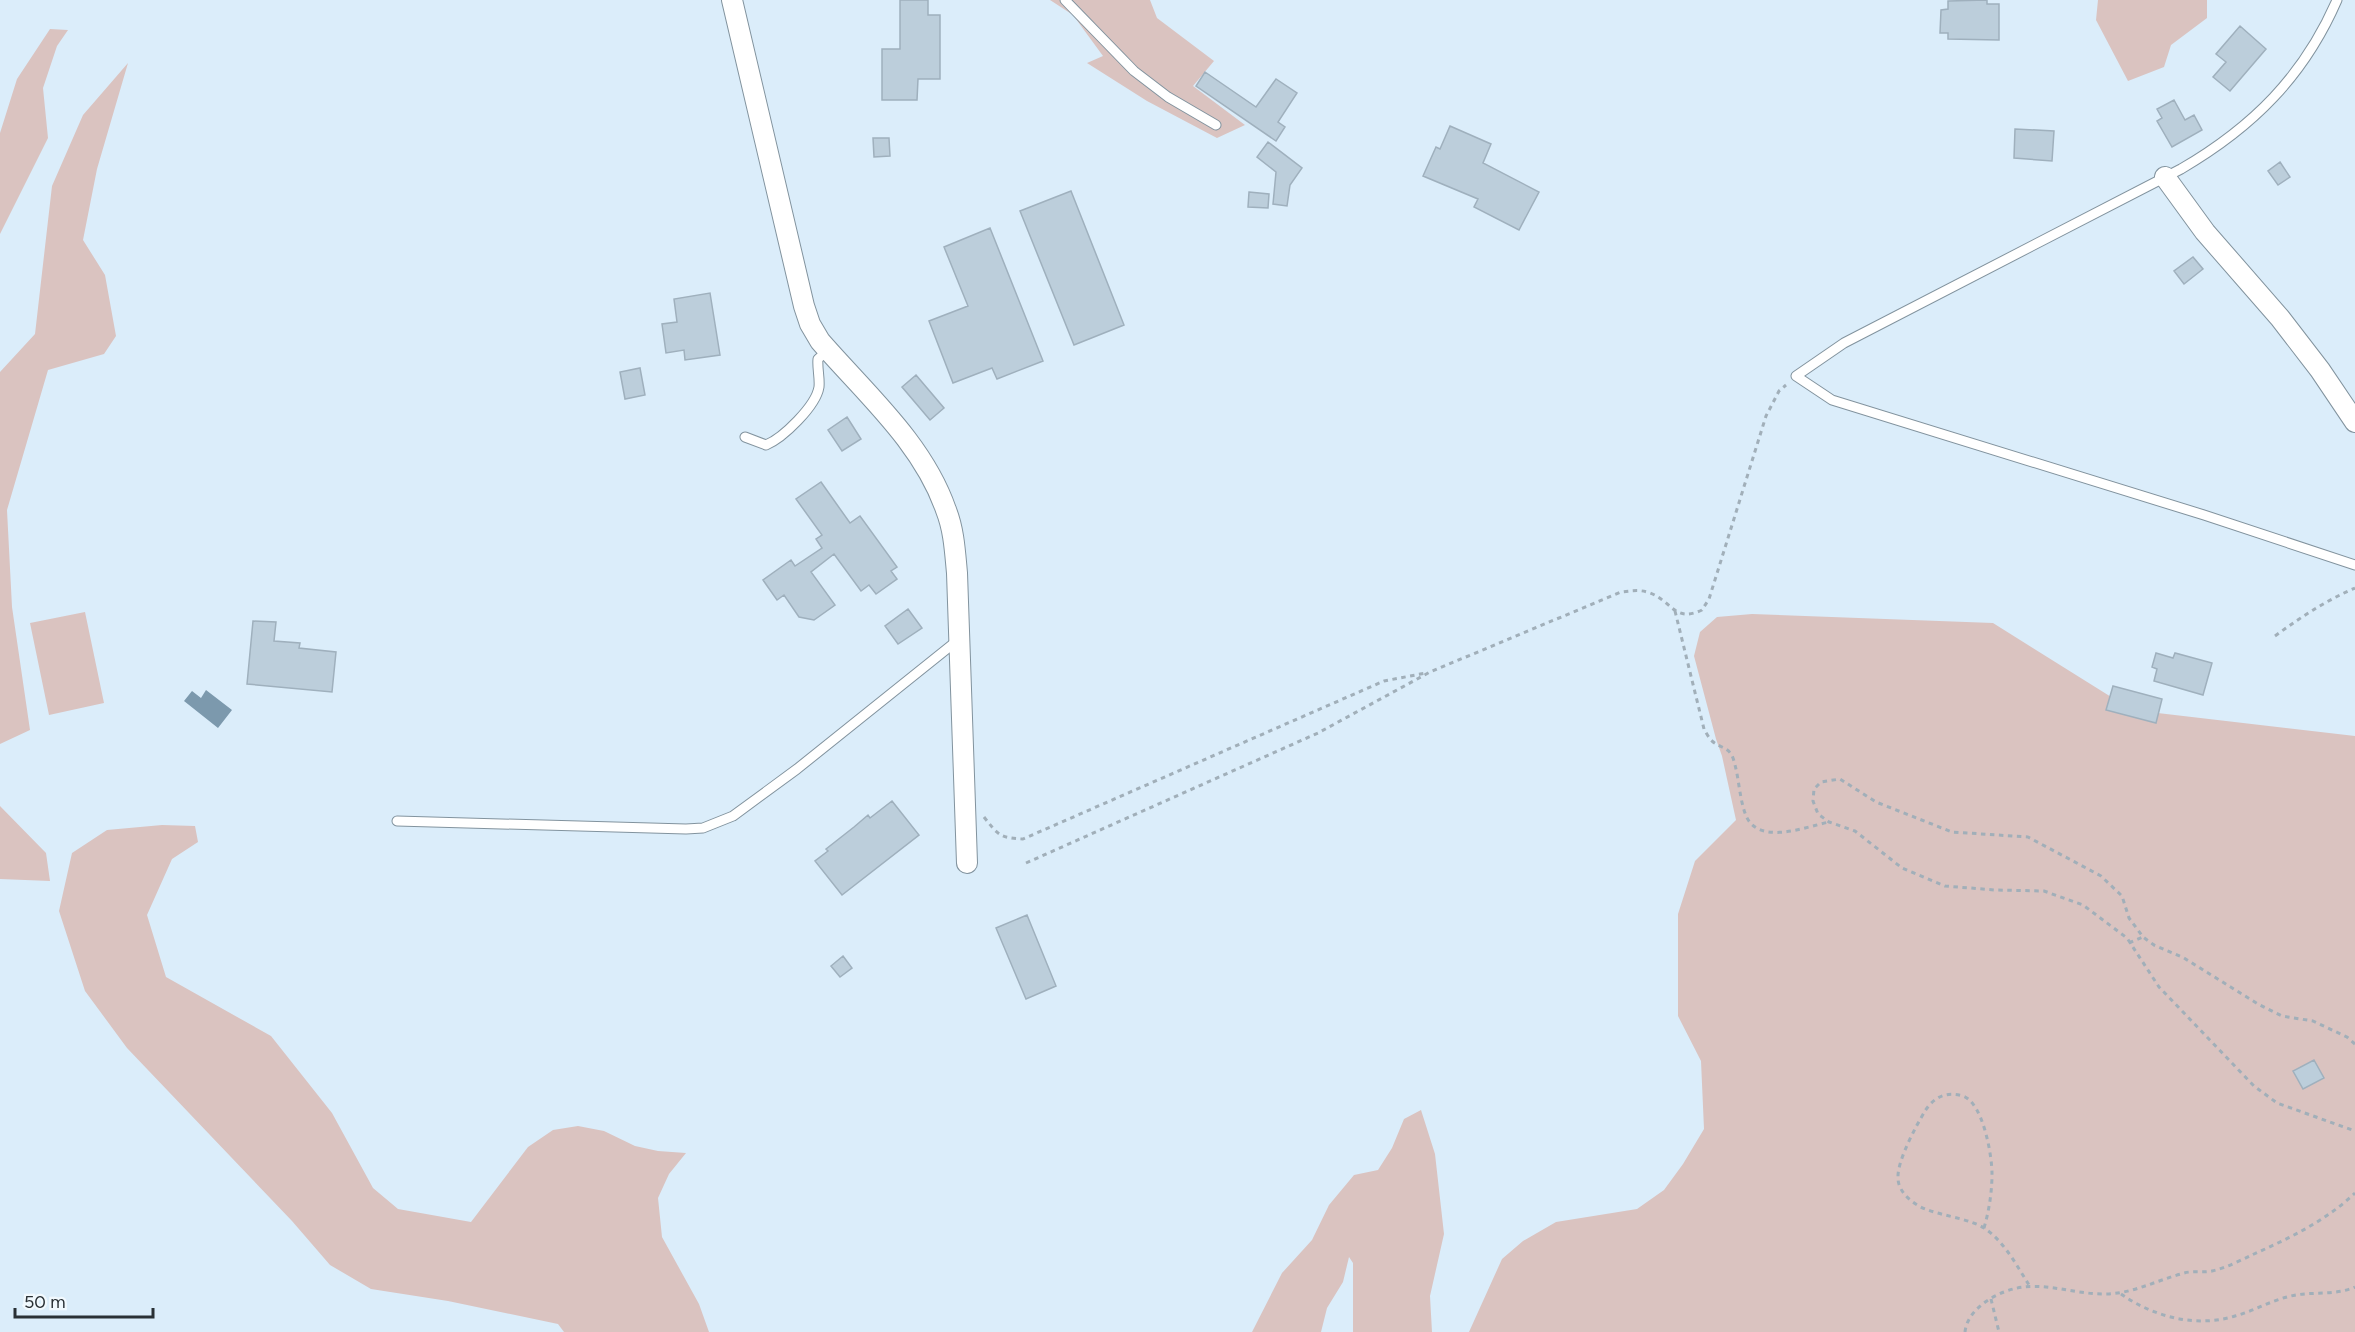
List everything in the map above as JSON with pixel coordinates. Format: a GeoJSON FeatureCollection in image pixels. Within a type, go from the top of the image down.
{"type":"FeatureCollection","features":[{"type":"Feature","properties":{"kind":"street"},"geometry":{"type":"LineString","coordinates":[[732,0],[804,306],[814,331],[912,448],[940,495],[953,538],[957,573],[968,863]]}},
{"type":"Feature","properties":{"kind":"street"},"geometry":{"type":"LineString","coordinates":[[2165,177],[2205,232],[2300,344],[2355,422]]}},
{"type":"Feature","properties":{"kind":"lane"},"geometry":{"type":"LineString","coordinates":[[1065,0],[1134,70],[1168,97],[1216,125]]}},
{"type":"Feature","properties":{"kind":"lane"},"geometry":{"type":"LineString","coordinates":[[2337,0],[2326,27],[2286,84],[2263,109],[2216,149],[1844,343],[1796,376],[1832,400],[2204,515],[2355,565]]}},
{"type":"Feature","properties":{"kind":"lane"},"geometry":{"type":"LineString","coordinates":[[745,437],[766,445],[776,441],[789,429],[816,397],[819,385],[818,359],[828,350]]}},
{"type":"Feature","properties":{"kind":"lane"},"geometry":{"type":"LineString","coordinates":[[398,821],[686,829],[703,828],[723,822],[796,769],[958,640]]}},
{"type":"Feature","properties":{"kind":"path"},"geometry":{"type":"LineString","coordinates":[[1026,863],[1318,733],[1430,672],[1621,592],[1638,590],[1650,593],[1684,615],[1702,610],[1709,598],[1766,416],[1779,391],[1796,376]]}},
{"type":"Feature","properties":{"kind":"path"},"geometry":{"type":"LineString","coordinates":[[2275,636],[2304,614],[2331,598],[2355,588]]}},
{"type":"Feature","properties":{"kind":"path"},"geometry":{"type":"LineString","coordinates":[[1675,611],[1704,729],[1711,740],[1728,749],[1733,759],[1746,816],[1754,828],[1775,833],[1830,822]]}},
{"type":"Feature","properties":{"kind":"path"},"geometry":{"type":"LineString","coordinates":[[984,816],[998,835],[1023,839],[1384,681],[1430,672]]}},
{"type":"Feature","properties":{"kind":"path"},"geometry":{"type":"LineString","coordinates":[[2355,1044],[2347,1037],[2313,1021],[2282,1016],[2258,1004],[2184,958],[2143,937],[2129,918],[2122,896],[2101,876],[2028,837],[1952,832],[1876,802],[1840,779],[1821,782],[1814,789],[1813,801],[1818,814],[1830,822],[1855,831],[1902,868],[1945,886],[2044,891],[2083,905],[2130,943],[2159,987],[2254,1086],[2277,1103],[2355,1131]]}},
{"type":"Feature","properties":{"kind":"path"},"geometry":{"type":"LineString","coordinates":[[2130,943],[2143,937]]}},
{"type":"Feature","properties":{"kind":"path"},"geometry":{"type":"LineString","coordinates":[[1983,1228],[1992,1173],[1983,1125],[1974,1106],[1967,1098],[1953,1093],[1942,1095],[1930,1104],[1918,1123],[1899,1168],[1898,1180],[1901,1190],[1911,1201],[1925,1209],[1983,1228],[2008,1253],[2029,1285]]}},
{"type":"Feature","properties":{"kind":"path"},"geometry":{"type":"LineString","coordinates":[[1965,1332],[1966,1320],[1978,1308],[2003,1292],[2029,1285],[2058,1287],[2097,1294],[2120,1293],[2183,1273],[2213,1271],[2240,1261],[2308,1227],[2355,1193]]}},
{"type":"Feature","properties":{"kind":"path"},"geometry":{"type":"LineString","coordinates":[[2120,1293],[2134,1303],[2176,1318],[2186,1321],[2212,1322],[2292,1296],[2338,1293],[2355,1287]]}},
{"type":"Feature","properties":{"kind":"path"},"geometry":{"type":"LineString","coordinates":[[1991,1299],[1999,1332]]}},
{"type":"Feature","properties":{"kind":"shaded area"},"geometry":{"type":"Polygon","coordinates":[[[1050,0],[1150,0],[1157,18],[1214,61],[1193,86],[1245,125],[1217,138],[1147,101],[1087,63],[1103,56],[1073,15],[1050,0]]]}},
{"type":"Feature","properties":{"kind":"shaded area"},"geometry":{"type":"Polygon","coordinates":[[[2098,0],[2207,0],[2207,18],[2171,45],[2164,67],[2128,81],[2096,20],[2098,0]]]}},
{"type":"Feature","properties":{"kind":"shaded area"},"geometry":{"type":"Polygon","coordinates":[[[50,29],[68,30],[57,46],[43,88],[48,138],[0,234],[0,133],[17,79],[50,29]]]}},
{"type":"Feature","properties":{"kind":"shaded area"},"geometry":{"type":"Polygon","coordinates":[[[128,63],[97,169],[83,240],[105,275],[116,336],[104,354],[48,370],[7,510],[12,607],[30,730],[0,744],[0,372],[35,334],[52,186],[83,115],[128,63]]]}},
{"type":"Feature","properties":{"kind":"shaded area"},"geometry":{"type":"Polygon","coordinates":[[[85,612],[104,703],[49,715],[30,623],[85,612]]]}},
{"type":"Feature","properties":{"kind":"shaded area"},"geometry":{"type":"Polygon","coordinates":[[[1752,614],[1993,623],[2132,710],[2355,736],[2355,1332],[1469,1332],[1502,1259],[1523,1241],[1556,1222],[1637,1209],[1664,1190],[1704,1129],[1701,1061],[1678,1016],[1678,914],[1695,861],[1736,820],[1722,756],[1694,656],[1700,632],[1717,617],[1752,614]]]}},
{"type":"Feature","properties":{"kind":"shaded area"},"geometry":{"type":"Polygon","coordinates":[[[0,806],[46,853],[50,881],[0,879],[0,806]]]}},
{"type":"Feature","properties":{"kind":"shaded area"},"geometry":{"type":"Polygon","coordinates":[[[162,825],[195,826],[198,842],[172,859],[147,915],[166,977],[271,1036],[332,1113],[373,1188],[398,1209],[471,1222],[528,1147],[553,1130],[578,1126],[604,1131],[635,1146],[658,1151],[686,1153],[669,1174],[658,1198],[662,1237],[699,1304],[709,1332],[564,1332],[558,1324],[448,1301],[371,1289],[330,1265],[292,1221],[127,1048],[85,991],[59,911],[72,853],[107,830],[162,825]]]}},
{"type":"Feature","properties":{"kind":"shaded area"},"geometry":{"type":"Polygon","coordinates":[[[1421,1110],[1435,1154],[1444,1234],[1430,1296],[1432,1332],[1353,1332],[1353,1263],[1349,1257],[1343,1282],[1327,1308],[1321,1332],[1252,1332],[1282,1273],[1312,1240],[1329,1205],[1354,1175],[1378,1170],[1392,1148],[1404,1119],[1421,1110]]]}},
{"type":"Feature","properties":{"kind":"water"},"geometry":{"type":"Polygon","coordinates":[[[206,690],[232,710],[218,728],[184,701],[192,691],[201,698],[206,690]]]}},
{"type":"Feature","properties":{"kind":"building"},"geometry":{"type":"Polygon","coordinates":[[[900,0],[928,0],[928,15],[940,15],[940,79],[918,79],[917,100],[882,100],[882,49],[900,49],[900,0]]]}},
{"type":"Feature","properties":{"kind":"building"},"geometry":{"type":"Polygon","coordinates":[[[1987,0],[1987,4],[1999,4],[1999,40],[1948,39],[1948,33],[1940,33],[1941,10],[1948,9],[1948,1],[1987,0]]]}},
{"type":"Feature","properties":{"kind":"building"},"geometry":{"type":"Polygon","coordinates":[[[2240,26],[2266,49],[2230,91],[2213,77],[2226,62],[2216,54],[2240,26]]]}},
{"type":"Feature","properties":{"kind":"building"},"geometry":{"type":"Polygon","coordinates":[[[1205,72],[1256,107],[1276,79],[1297,93],[1278,122],[1285,127],[1276,141],[1196,86],[1205,72]]]}},
{"type":"Feature","properties":{"kind":"building"},"geometry":{"type":"Polygon","coordinates":[[[2174,100],[2185,120],[2194,115],[2202,130],[2172,147],[2157,121],[2162,118],[2157,109],[2174,100]]]}},
{"type":"Feature","properties":{"kind":"building"},"geometry":{"type":"Polygon","coordinates":[[[1450,126],[1491,144],[1483,163],[1539,192],[1519,230],[1474,207],[1478,199],[1423,176],[1436,147],[1440,149],[1450,126]]]}},
{"type":"Feature","properties":{"kind":"building"},"geometry":{"type":"Polygon","coordinates":[[[2015,129],[2054,131],[2052,161],[2014,158],[2015,129]]]}},
{"type":"Feature","properties":{"kind":"building"},"geometry":{"type":"Polygon","coordinates":[[[873,138],[889,138],[890,156],[874,157],[873,138]]]}},
{"type":"Feature","properties":{"kind":"building"},"geometry":{"type":"Polygon","coordinates":[[[1268,142],[1302,168],[1290,185],[1287,206],[1273,204],[1276,172],[1257,157],[1268,142]]]}},
{"type":"Feature","properties":{"kind":"building"},"geometry":{"type":"Polygon","coordinates":[[[2280,162],[2290,177],[2278,185],[2268,171],[2280,162]]]}},
{"type":"Feature","properties":{"kind":"building"},"geometry":{"type":"Polygon","coordinates":[[[1071,191],[1124,325],[1074,345],[1020,211],[1071,191]]]}},
{"type":"Feature","properties":{"kind":"building"},"geometry":{"type":"Polygon","coordinates":[[[1249,192],[1269,194],[1268,208],[1248,207],[1249,192]]]}},
{"type":"Feature","properties":{"kind":"building"},"geometry":{"type":"Polygon","coordinates":[[[990,228],[1043,361],[997,379],[992,368],[953,383],[929,321],[968,306],[944,247],[990,228]]]}},
{"type":"Feature","properties":{"kind":"building"},"geometry":{"type":"Polygon","coordinates":[[[2193,257],[2203,269],[2184,284],[2174,271],[2193,257]]]}},
{"type":"Feature","properties":{"kind":"building"},"geometry":{"type":"Polygon","coordinates":[[[710,293],[720,355],[685,360],[684,350],[666,353],[662,324],[677,322],[674,299],[710,293]]]}},
{"type":"Feature","properties":{"kind":"building"},"geometry":{"type":"Polygon","coordinates":[[[640,368],[645,395],[625,399],[620,372],[640,368]]]}},
{"type":"Feature","properties":{"kind":"building"},"geometry":{"type":"Polygon","coordinates":[[[916,375],[944,408],[930,420],[902,387],[916,375]]]}},
{"type":"Feature","properties":{"kind":"building"},"geometry":{"type":"Polygon","coordinates":[[[847,417],[861,439],[842,451],[828,430],[847,417]]]}},
{"type":"Feature","properties":{"kind":"building"},"geometry":{"type":"Polygon","coordinates":[[[821,482],[850,523],[860,516],[897,567],[891,571],[897,579],[876,594],[869,585],[861,591],[834,554],[811,572],[835,605],[814,620],[799,617],[784,595],[777,600],[763,580],[791,560],[795,566],[822,548],[816,539],[822,535],[796,499],[821,482]]]}},
{"type":"Feature","properties":{"kind":"building"},"geometry":{"type":"Polygon","coordinates":[[[908,609],[922,628],[898,644],[885,626],[908,609]]]}},
{"type":"Feature","properties":{"kind":"building"},"geometry":{"type":"Polygon","coordinates":[[[253,621],[276,622],[274,641],[300,643],[299,648],[336,652],[332,692],[247,684],[253,621]]]}},
{"type":"Feature","properties":{"kind":"building"},"geometry":{"type":"Polygon","coordinates":[[[2156,653],[2173,658],[2175,653],[2212,663],[2203,695],[2154,681],[2157,669],[2152,667],[2156,653]]]}},
{"type":"Feature","properties":{"kind":"building"},"geometry":{"type":"Polygon","coordinates":[[[2113,686],[2162,699],[2156,723],[2106,710],[2113,686]]]}},
{"type":"Feature","properties":{"kind":"building"},"geometry":{"type":"Polygon","coordinates":[[[892,801],[919,835],[842,895],[815,861],[828,851],[826,849],[868,815],[870,818],[892,801]]]}},
{"type":"Feature","properties":{"kind":"building"},"geometry":{"type":"Polygon","coordinates":[[[1027,915],[1056,986],[1026,999],[996,928],[1027,915]]]}},
{"type":"Feature","properties":{"kind":"building"},"geometry":{"type":"Polygon","coordinates":[[[843,956],[852,968],[840,977],[831,966],[843,956]]]}},
{"type":"Feature","properties":{"kind":"building"},"geometry":{"type":"Polygon","coordinates":[[[2314,1060],[2324,1078],[2303,1089],[2293,1071],[2314,1060]]]}}]}
